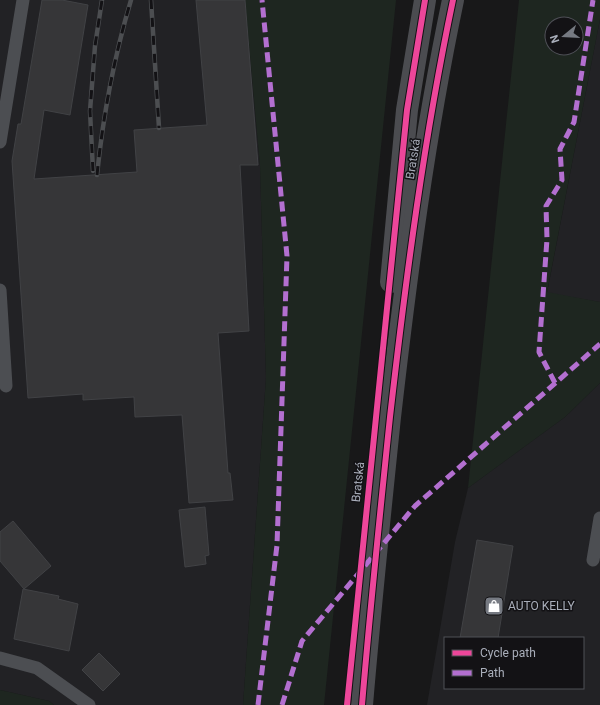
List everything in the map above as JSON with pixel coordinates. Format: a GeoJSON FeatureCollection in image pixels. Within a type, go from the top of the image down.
{"type":"FeatureCollection","features":[{"type":"Feature","properties":{"kind":"main road","name":"Bratská"},"geometry":{"type":"LineString","coordinates":[[347,705],[362,549],[390,296],[407,110],[425,0]]}},
{"type":"Feature","properties":{"kind":"main road","name":"Bratská"},"geometry":{"type":"LineString","coordinates":[[362,705],[378,527],[412,230],[431,116],[453,0]]}},
{"type":"Feature","properties":{"kind":"lane"},"geometry":{"type":"LineString","coordinates":[[0,142],[23,0]]}},
{"type":"Feature","properties":{"kind":"lane"},"geometry":{"type":"LineString","coordinates":[[0,290],[6,386]]}},
{"type":"Feature","properties":{"kind":"lane"},"geometry":{"type":"LineString","coordinates":[[593,560],[600,518]]}},
{"type":"Feature","properties":{"kind":"lane"},"geometry":{"type":"LineString","coordinates":[[0,658],[37,668],[89,705]]}},
{"type":"Feature","properties":{"kind":"shaded area"},"geometry":{"type":"Polygon","coordinates":[[[0,0],[245,0],[260,166],[266,378],[243,705],[54,705],[49,701],[0,690],[0,0]]]}},
{"type":"Feature","properties":{"kind":"shaded area"},"geometry":{"type":"Polygon","coordinates":[[[245,0],[396,0],[324,705],[243,705],[266,378],[260,166],[245,0]]]}},
{"type":"Feature","properties":{"kind":"shaded area"},"geometry":{"type":"Polygon","coordinates":[[[519,0],[600,0],[600,19],[547,292],[600,302],[600,383],[565,417],[468,488],[519,0]]]}},
{"type":"Feature","properties":{"kind":"shaded area"},"geometry":{"type":"Polygon","coordinates":[[[600,19],[600,302],[547,293],[600,19]]]}},
{"type":"Feature","properties":{"kind":"shaded area"},"geometry":{"type":"Polygon","coordinates":[[[600,383],[600,705],[427,705],[455,542],[468,488],[565,417],[600,383]]]}},
{"type":"Feature","properties":{"kind":"shaded area"},"geometry":{"type":"Polygon","coordinates":[[[0,690],[49,701],[54,705],[0,705],[0,690]]]}},
{"type":"Feature","properties":{"kind":"building"},"geometry":{"type":"Polygon","coordinates":[[[42,0],[62,0],[88,5],[70,115],[44,110],[34,179],[137,172],[134,130],[207,125],[196,0],[245,0],[258,165],[240,165],[249,331],[218,333],[228,473],[230,473],[233,500],[189,503],[182,415],[135,417],[134,397],[83,400],[83,394],[28,398],[12,161],[18,124],[21,124],[42,0]]]}},
{"type":"Feature","properties":{"kind":"building"},"geometry":{"type":"Polygon","coordinates":[[[205,507],[209,555],[205,556],[206,564],[185,567],[179,510],[205,507]]]}},
{"type":"Feature","properties":{"kind":"building"},"geometry":{"type":"Polygon","coordinates":[[[13,521],[51,566],[24,589],[0,561],[0,532],[13,521]]]}},
{"type":"Feature","properties":{"kind":"building"},"geometry":{"type":"Polygon","coordinates":[[[477,540],[513,546],[498,637],[460,637],[477,540]]]}},
{"type":"Feature","properties":{"kind":"building"},"geometry":{"type":"Polygon","coordinates":[[[23,589],[59,596],[58,599],[78,604],[69,651],[14,639],[23,589]]]}},
{"type":"Feature","properties":{"kind":"building"},"geometry":{"type":"Polygon","coordinates":[[[99,653],[120,674],[103,691],[82,670],[99,653]]]}},
{"type":"Feature","properties":{"kind":"railway"},"geometry":{"type":"LineString","coordinates":[[93,171],[90,111],[95,46],[102,0]]}},
{"type":"Feature","properties":{"kind":"railway"},"geometry":{"type":"LineString","coordinates":[[97,175],[102,131],[110,87],[119,43],[131,0]]}},
{"type":"Feature","properties":{"kind":"railway"},"geometry":{"type":"LineString","coordinates":[[151,0],[159,128]]}},
{"type":"Feature","properties":{"kind":"marked path"},"geometry":{"type":"LineString","coordinates":[[258,705],[277,545],[287,256],[262,0]]}},
{"type":"Feature","properties":{"kind":"marked path"},"geometry":{"type":"LineString","coordinates":[[555,383],[539,352],[547,239],[546,206],[562,180],[560,149],[574,122],[593,0]]}},
{"type":"Feature","properties":{"kind":"marked path"},"geometry":{"type":"LineString","coordinates":[[282,705],[302,641],[415,506],[600,344]]}},
{"type":"Feature","properties":{"kind":"cycle path"},"geometry":{"type":"LineString","coordinates":[[347,705],[407,110],[425,0]]}},
{"type":"Feature","properties":{"kind":"cycle path"},"geometry":{"type":"LineString","coordinates":[[362,705],[390,417],[403,312],[433,104],[453,0]]}},
{"type":"Feature","properties":{"kind":"place","name":"AUTO KELLY"},"geometry":{"type":"Point","coordinates":[494,606]}}]}
